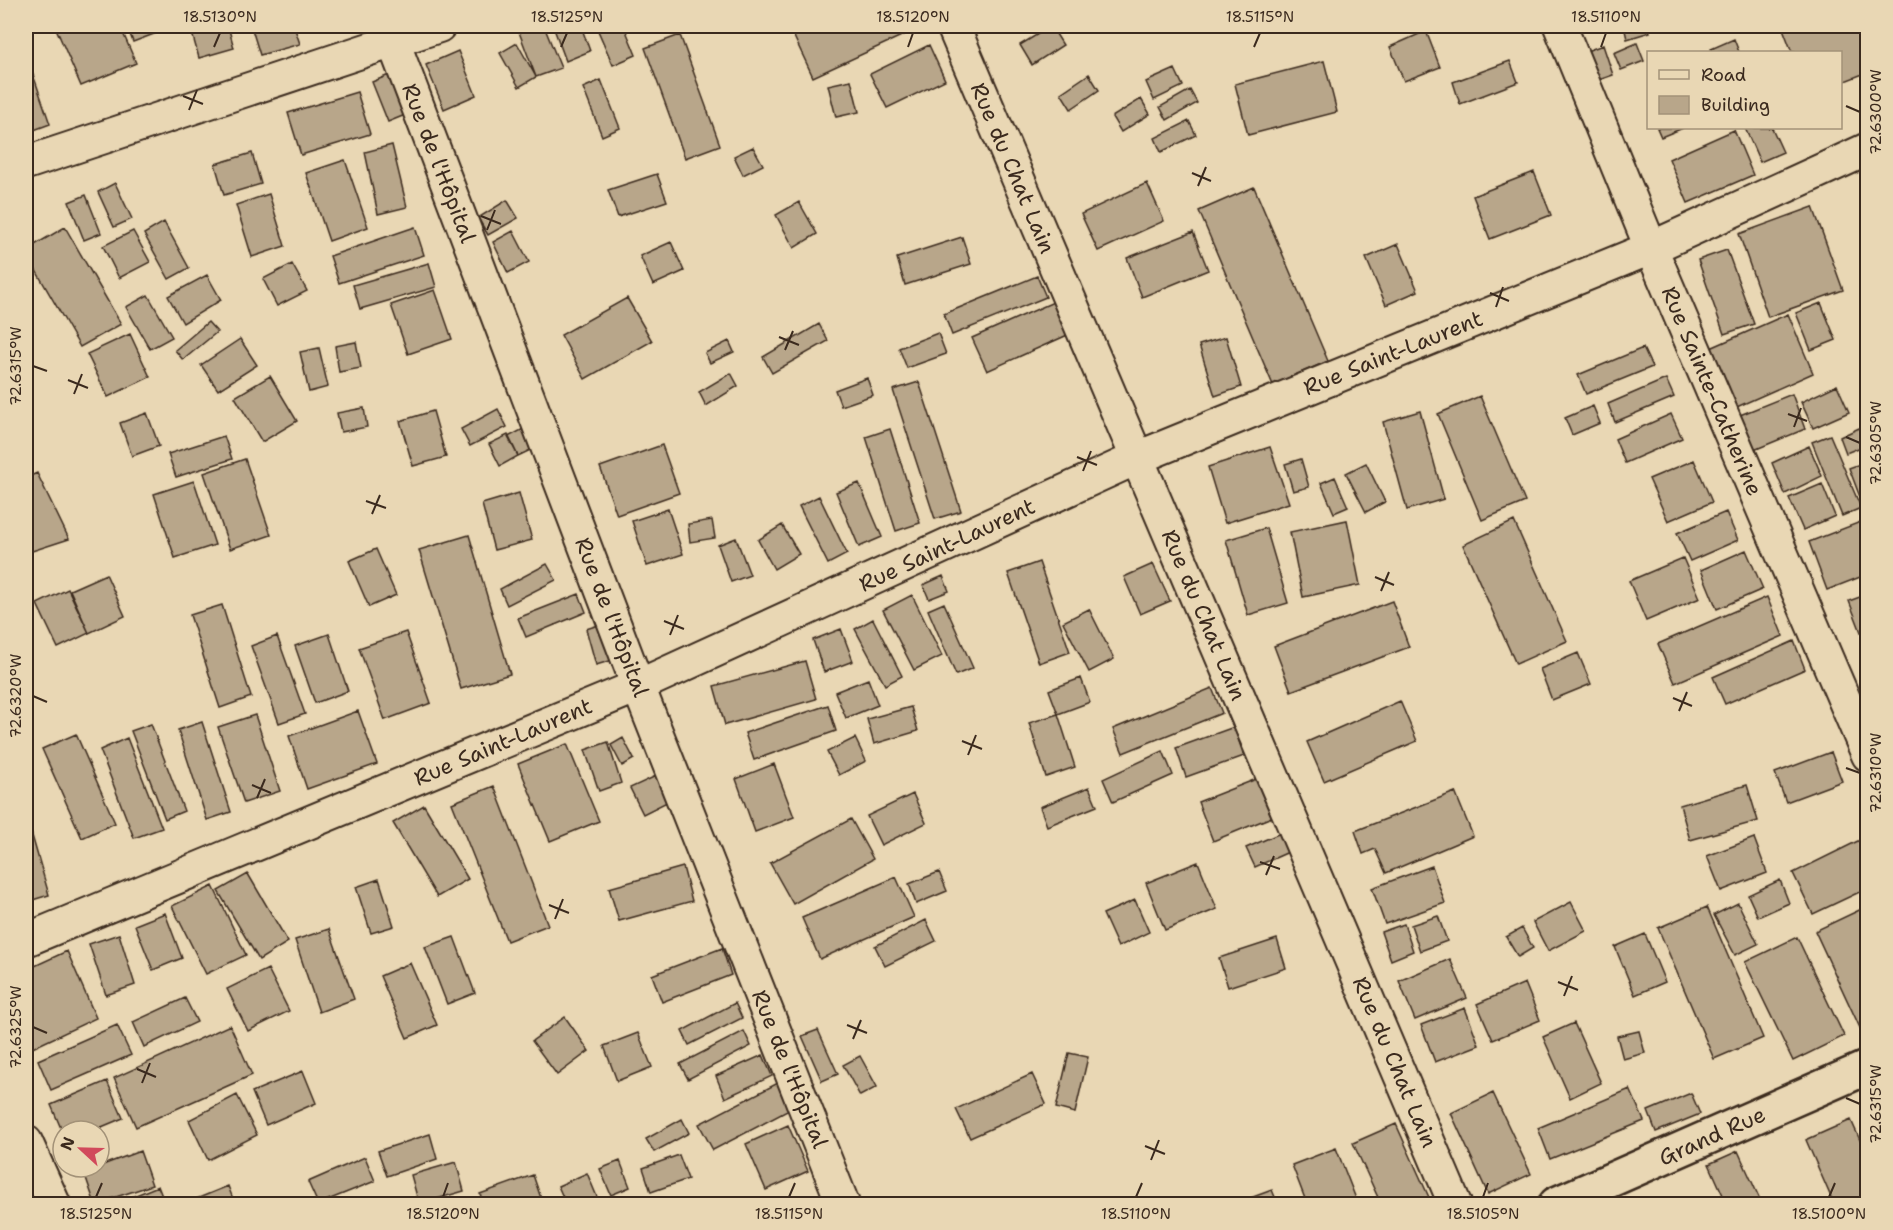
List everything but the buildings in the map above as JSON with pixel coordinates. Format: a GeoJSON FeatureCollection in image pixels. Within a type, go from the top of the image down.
{"type":"FeatureCollection","features":[{"type":"Feature","properties":{"kind":"street"},"geometry":{"type":"LineString","coordinates":[[26,163],[392,33],[439,26]]}},
{"type":"Feature","properties":{"kind":"street","name":"Rue du Chat Lain"},"geometry":{"type":"LineString","coordinates":[[952,26],[1455,1204]]}},
{"type":"Feature","properties":{"kind":"street","name":"Rue Sainte-Catherine"},"geometry":{"type":"LineString","coordinates":[[1560,26],[1651,248],[1868,755]]}},
{"type":"Feature","properties":{"kind":"street","name":"Rue de l'Hôpital"},"geometry":{"type":"LineString","coordinates":[[392,33],[638,686],[843,1204]]}},
{"type":"Feature","properties":{"kind":"street","name":"Rue Saint-Laurent"},"geometry":{"type":"LineString","coordinates":[[26,940],[638,686],[1137,458],[1651,248],[1868,149]]}},
{"type":"Feature","properties":{"kind":"street","name":"Grand Rue"},"geometry":{"type":"LineString","coordinates":[[1556,1204],[1868,1067]]}},
{"type":"Feature","properties":{"kind":"street"},"geometry":{"type":"LineString","coordinates":[[26,1142],[54,1204]]}}]}
